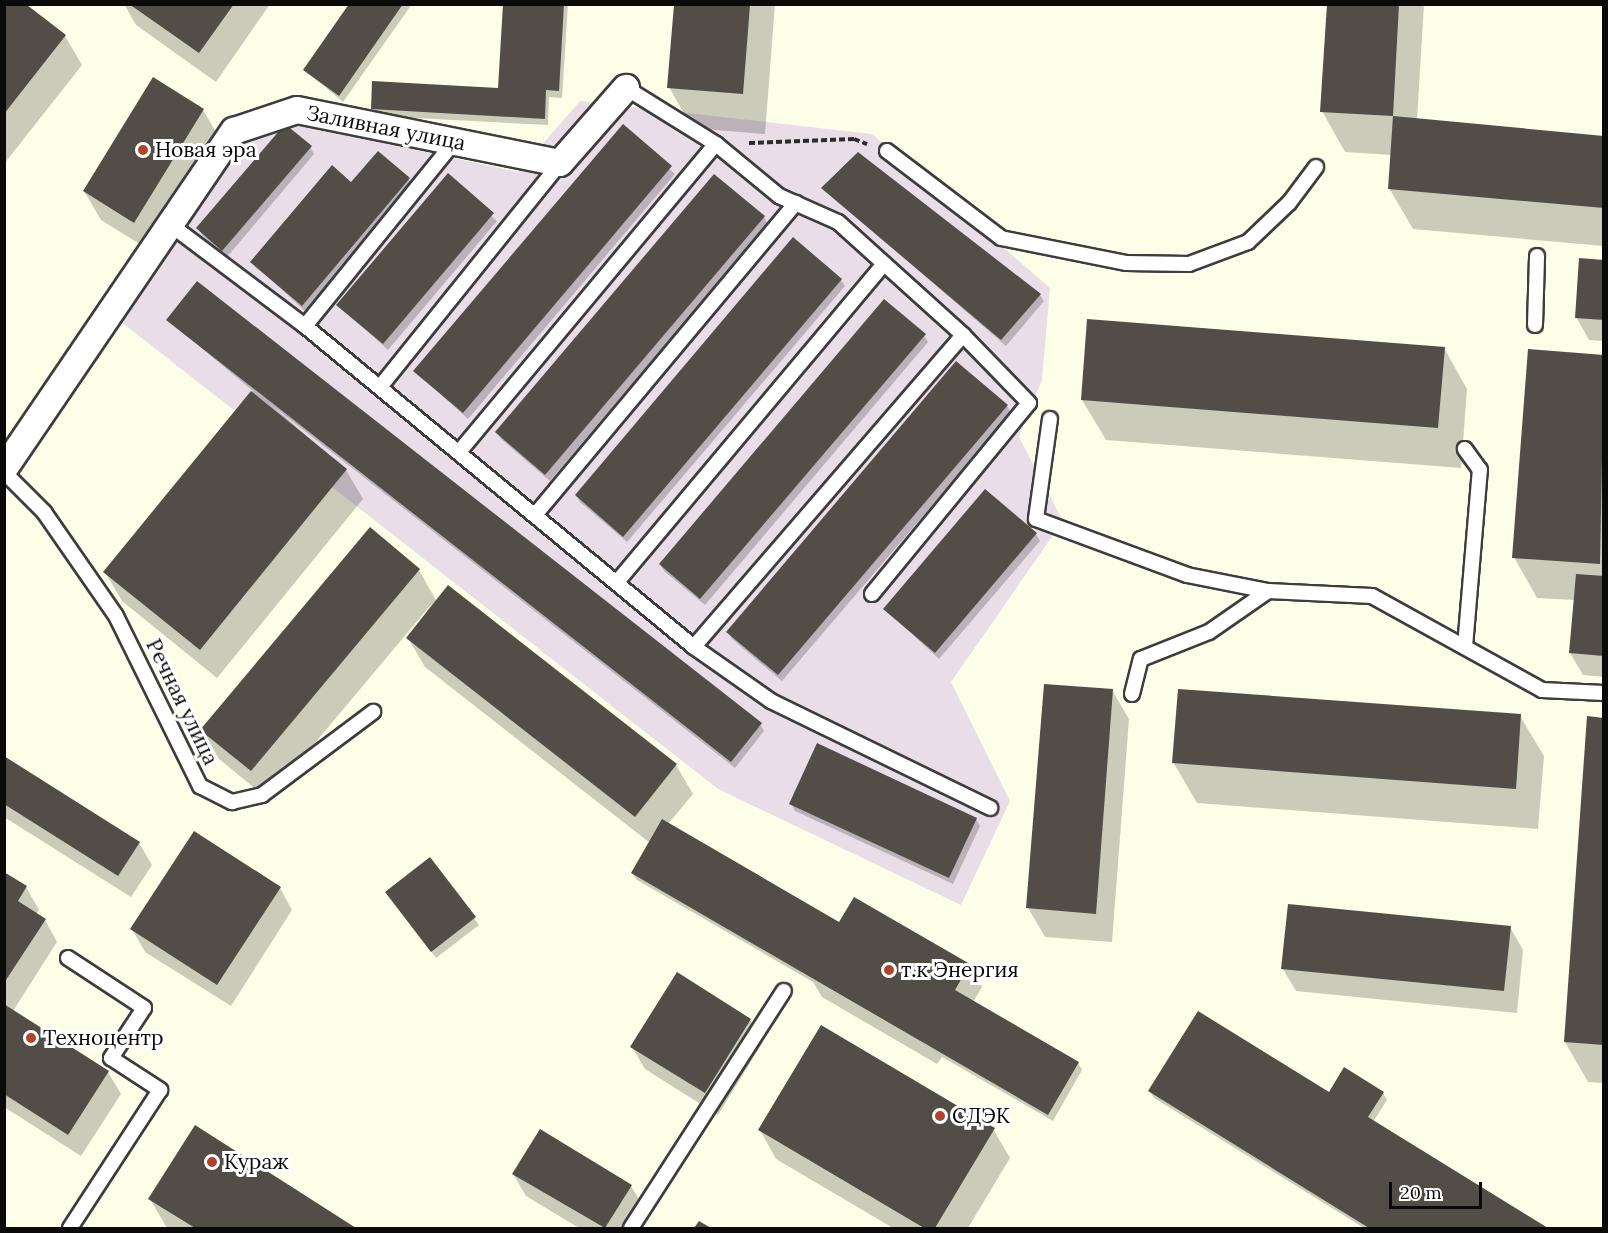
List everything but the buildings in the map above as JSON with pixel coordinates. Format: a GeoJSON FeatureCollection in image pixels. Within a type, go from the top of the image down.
{"type":"FeatureCollection","features":[{"type":"Feature","properties":{"kind":"street"},"geometry":{"type":"LineString","coordinates":[[560,163],[626,88]]}},
{"type":"Feature","properties":{"kind":"street","name":"Заливная улица"},"geometry":{"type":"LineString","coordinates":[[4,471],[234,131],[297,110],[560,163]]}},
{"type":"Feature","properties":{"kind":"lane"},"geometry":{"type":"LineString","coordinates":[[626,88],[716,144],[778,195],[838,222],[963,335],[1029,403],[872,594]]}},
{"type":"Feature","properties":{"kind":"lane"},"geometry":{"type":"LineString","coordinates":[[305,326],[454,142]]}},
{"type":"Feature","properties":{"kind":"lane"},"geometry":{"type":"LineString","coordinates":[[459,452],[716,144]]}},
{"type":"Feature","properties":{"kind":"lane"},"geometry":{"type":"LineString","coordinates":[[887,151],[1001,238],[1126,263],[1189,264],[1248,242],[1289,203],[1316,167]]}},
{"type":"Feature","properties":{"kind":"lane"},"geometry":{"type":"LineString","coordinates":[[380,387],[560,163]]}},
{"type":"Feature","properties":{"kind":"lane"},"geometry":{"type":"LineString","coordinates":[[535,515],[795,203]]}},
{"type":"Feature","properties":{"kind":"lane"},"geometry":{"type":"LineString","coordinates":[[171,225],[305,326],[694,647],[771,701],[990,808]]}},
{"type":"Feature","properties":{"kind":"lane"},"geometry":{"type":"LineString","coordinates":[[1535,325],[1537,256]]}},
{"type":"Feature","properties":{"kind":"lane"},"geometry":{"type":"LineString","coordinates":[[617,582],[884,264]]}},
{"type":"Feature","properties":{"kind":"lane"},"geometry":{"type":"LineString","coordinates":[[694,647],[963,335]]}},
{"type":"Feature","properties":{"kind":"lane"},"geometry":{"type":"LineString","coordinates":[[1050,419],[1035,519],[1187,575],[1268,591],[1372,596],[1542,690],[1604,693]]}},
{"type":"Feature","properties":{"kind":"lane"},"geometry":{"type":"LineString","coordinates":[[1465,449],[1480,470],[1465,647]]}},
{"type":"Feature","properties":{"kind":"lane","name":"Речная улица"},"geometry":{"type":"LineString","coordinates":[[4,471],[44,512],[116,616],[200,786],[232,802],[262,795],[374,712]]}},
{"type":"Feature","properties":{"kind":"lane"},"geometry":{"type":"LineString","coordinates":[[1132,694],[1141,659],[1209,632],[1268,591]]}},
{"type":"Feature","properties":{"kind":"lane"},"geometry":{"type":"LineString","coordinates":[[68,958],[144,1008],[111,1058],[160,1090],[70,1228]]}},
{"type":"Feature","properties":{"kind":"lane"},"geometry":{"type":"LineString","coordinates":[[630,1228],[784,991]]}},
{"type":"Feature","properties":{"kind":"path"},"geometry":{"type":"LineString","coordinates":[[716,144],[854,139],[887,151]]}},
{"type":"Feature","properties":{"kind":"shaded area"},"geometry":{"type":"Polygon","coordinates":[[[580,101],[872,134],[1050,288],[1042,380],[1019,437],[1063,521],[951,682],[1010,801],[961,905],[718,789],[116,318],[276,102],[347,135],[518,172],[580,101]]]}},
{"type":"Feature","properties":{"kind":"place","name":"Новая эра"},"geometry":{"type":"Point","coordinates":[143,150]}},
{"type":"Feature","properties":{"kind":"place","name":"т.к Энергия"},"geometry":{"type":"Point","coordinates":[889,970]}},
{"type":"Feature","properties":{"kind":"place","name":"Техноцентр"},"geometry":{"type":"Point","coordinates":[31,1038]}},
{"type":"Feature","properties":{"kind":"place","name":"СДЭК"},"geometry":{"type":"Point","coordinates":[940,1116]}},
{"type":"Feature","properties":{"kind":"place","name":"Кураж"},"geometry":{"type":"Point","coordinates":[212,1162]}}]}
